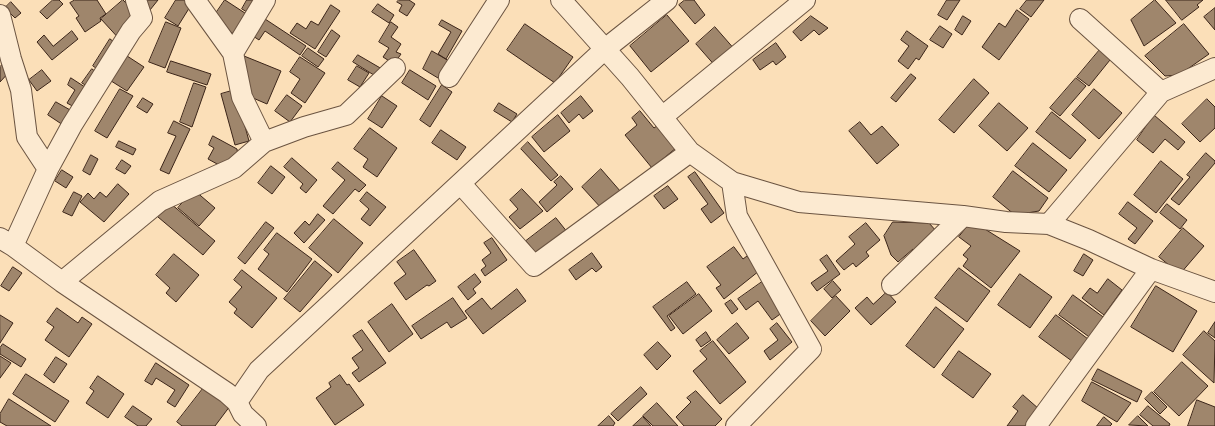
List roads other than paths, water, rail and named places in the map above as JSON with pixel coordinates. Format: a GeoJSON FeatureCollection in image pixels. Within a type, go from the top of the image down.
{"type":"FeatureCollection","features":[{"type":"Feature","properties":{"kind":"street"},"geometry":{"type":"LineString","coordinates":[[136,0],[142,18],[131,31],[72,125],[7,242],[242,417],[259,370],[605,49],[667,0]]}},
{"type":"Feature","properties":{"kind":"street"},"geometry":{"type":"LineString","coordinates":[[194,0],[233,53],[242,97],[264,142]]}},
{"type":"Feature","properties":{"kind":"street"},"geometry":{"type":"LineString","coordinates":[[233,53],[265,0]]}},
{"type":"Feature","properties":{"kind":"street"},"geometry":{"type":"LineString","coordinates":[[449,77],[499,0]]}},
{"type":"Feature","properties":{"kind":"street"},"geometry":{"type":"LineString","coordinates":[[561,0],[630,77],[690,152],[732,182],[799,202],[963,216],[1006,222],[1049,224],[1089,240],[1151,269],[1215,292]]}},
{"type":"Feature","properties":{"kind":"street"},"geometry":{"type":"LineString","coordinates":[[662,117],[806,0]]}},
{"type":"Feature","properties":{"kind":"street"},"geometry":{"type":"LineString","coordinates":[[0,15],[10,59],[21,90],[27,138],[48,169]]}},
{"type":"Feature","properties":{"kind":"street"},"geometry":{"type":"LineString","coordinates":[[1080,19],[1161,92]]}},
{"type":"Feature","properties":{"kind":"street"},"geometry":{"type":"LineString","coordinates":[[62,282],[160,202],[234,168],[264,142],[304,127],[346,115],[395,68]]}},
{"type":"Feature","properties":{"kind":"street"},"geometry":{"type":"LineString","coordinates":[[1049,224],[1161,92],[1215,68]]}},
{"type":"Feature","properties":{"kind":"street"},"geometry":{"type":"LineString","coordinates":[[461,184],[534,266],[690,152]]}},
{"type":"Feature","properties":{"kind":"street"},"geometry":{"type":"LineString","coordinates":[[732,182],[737,216],[810,349],[736,426]]}},
{"type":"Feature","properties":{"kind":"street"},"geometry":{"type":"LineString","coordinates":[[892,285],[963,216]]}},
{"type":"Feature","properties":{"kind":"street"},"geometry":{"type":"LineString","coordinates":[[1036,426],[1151,269]]}}]}
